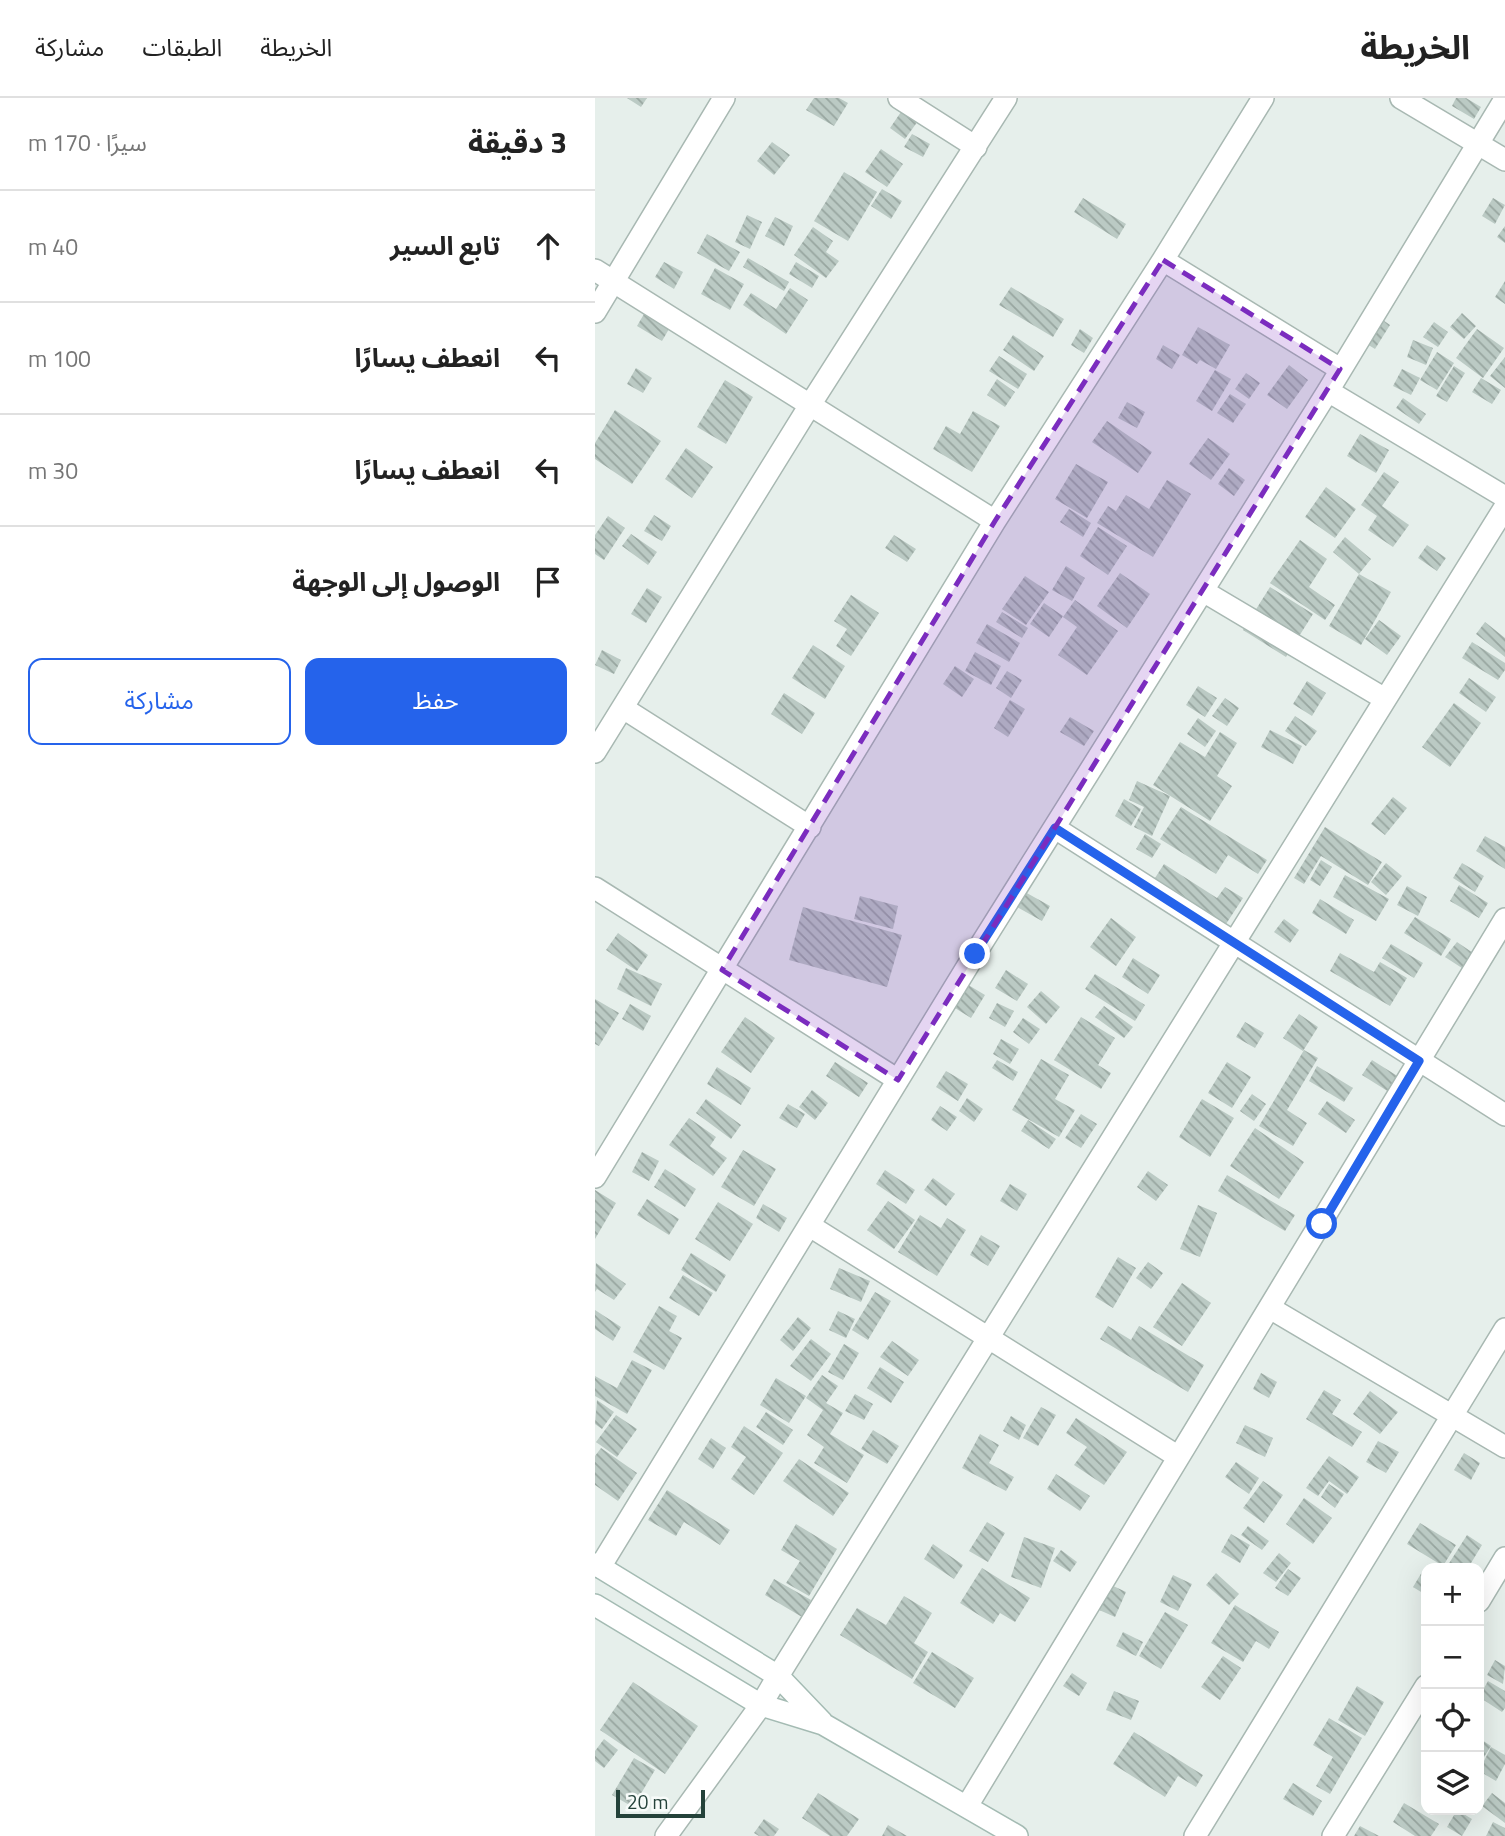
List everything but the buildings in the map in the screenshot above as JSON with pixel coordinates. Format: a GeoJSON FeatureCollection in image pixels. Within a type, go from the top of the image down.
{"type":"FeatureCollection","features":[{"type":"Feature","properties":{"kind":"street"},"geometry":{"type":"LineString","coordinates":[[595,312],[724,98]]}},
{"type":"Feature","properties":{"kind":"street"},"geometry":{"type":"LineString","coordinates":[[899,98],[976,147]]}},
{"type":"Feature","properties":{"kind":"street"},"geometry":{"type":"LineString","coordinates":[[595,752],[810,405],[1006,98]]}},
{"type":"Feature","properties":{"kind":"street"},"geometry":{"type":"LineString","coordinates":[[595,1177],[995,521],[1163,260],[1263,98]]}},
{"type":"Feature","properties":{"kind":"street"},"geometry":{"type":"LineString","coordinates":[[1401,98],[1505,160]]}},
{"type":"Feature","properties":{"kind":"street"},"geometry":{"type":"LineString","coordinates":[[823,1724],[778,1676],[598,1565],[1328,391],[1505,99]]}},
{"type":"Feature","properties":{"kind":"street"},"geometry":{"type":"LineString","coordinates":[[1163,260],[1340,369]]}},
{"type":"Feature","properties":{"kind":"street"},"geometry":{"type":"LineString","coordinates":[[595,270],[995,521]]}},
{"type":"Feature","properties":{"kind":"street"},"geometry":{"type":"LineString","coordinates":[[1328,391],[1505,497]]}},
{"type":"Feature","properties":{"kind":"street"},"geometry":{"type":"LineString","coordinates":[[666,1836],[761,1705],[1505,507]]}},
{"type":"Feature","properties":{"kind":"street"},"geometry":{"type":"LineString","coordinates":[[1203,590],[1385,699]]}},
{"type":"Feature","properties":{"kind":"street"},"geometry":{"type":"LineString","coordinates":[[624,708],[810,827]]}},
{"type":"Feature","properties":{"kind":"street"},"geometry":{"type":"LineString","coordinates":[[1055,828],[1505,1115]]}},
{"type":"Feature","properties":{"kind":"street"},"geometry":{"type":"LineString","coordinates":[[595,888],[898,1080]]}},
{"type":"Feature","properties":{"kind":"street"},"geometry":{"type":"LineString","coordinates":[[967,1806],[1505,919]]}},
{"type":"Feature","properties":{"kind":"street"},"geometry":{"type":"LineString","coordinates":[[810,1226],[1177,1456]]}},
{"type":"Feature","properties":{"kind":"street"},"geometry":{"type":"LineString","coordinates":[[1270,1308],[1505,1447]]}},
{"type":"Feature","properties":{"kind":"street"},"geometry":{"type":"LineString","coordinates":[[1195,1836],[1505,1329]]}},
{"type":"Feature","properties":{"kind":"street"},"geometry":{"type":"LineString","coordinates":[[1484,1593],[1505,1558]]}},
{"type":"Feature","properties":{"kind":"street"},"geometry":{"type":"LineString","coordinates":[[595,1605],[761,1705],[823,1724],[1017,1836]]}},
{"type":"Feature","properties":{"kind":"street"},"geometry":{"type":"LineString","coordinates":[[1333,1836],[1424,1689]]}},
{"type":"Feature","properties":{"kind":"highlighted area"},"geometry":{"type":"Polygon","coordinates":[[[1163,260],[1340,369],[898,1080],[722,970],[995,521],[1163,260]]]}},
{"type":"Feature","properties":{"kind":"route"},"geometry":{"type":"LineString","coordinates":[[975,954],[1055,828],[1419,1061],[1322,1224]]}}]}
